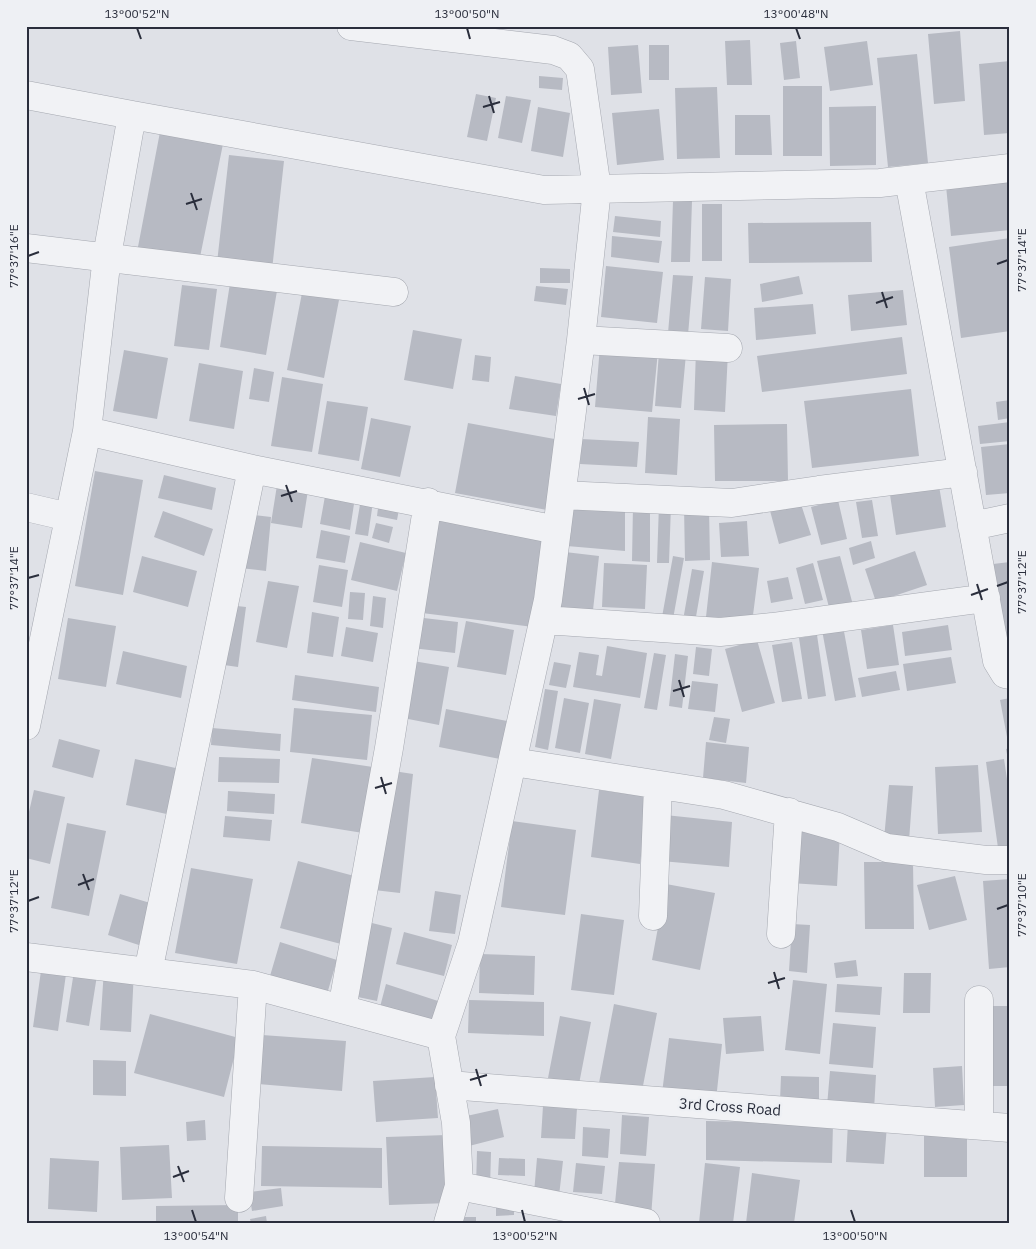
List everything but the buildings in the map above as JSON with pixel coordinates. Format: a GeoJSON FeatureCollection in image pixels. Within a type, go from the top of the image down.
{"type":"FeatureCollection","features":[{"type":"Feature","properties":{"kind":"street"},"geometry":{"type":"LineString","coordinates":[[351,26],[553,50],[569,56],[580,69],[597,189],[558,530],[544,620],[472,942],[440,1036],[456,1123],[459,1186],[448,1223]]}},
{"type":"Feature","properties":{"kind":"street"},"geometry":{"type":"LineString","coordinates":[[26,95],[544,190],[880,183],[1010,168]]}},
{"type":"Feature","properties":{"kind":"street"},"geometry":{"type":"LineString","coordinates":[[26,726],[88,431],[106,256],[132,115]]}},
{"type":"Feature","properties":{"kind":"street"},"geometry":{"type":"LineString","coordinates":[[909,180],[997,661],[1005,674],[1010,676]]}},
{"type":"Feature","properties":{"kind":"street"},"geometry":{"type":"LineString","coordinates":[[26,248],[106,256],[394,292]]}},
{"type":"Feature","properties":{"kind":"street"},"geometry":{"type":"LineString","coordinates":[[581,340],[728,348]]}},
{"type":"Feature","properties":{"kind":"street"},"geometry":{"type":"LineString","coordinates":[[88,431],[252,469],[428,502],[558,530]]}},
{"type":"Feature","properties":{"kind":"street"},"geometry":{"type":"LineString","coordinates":[[148,972],[252,469]]}},
{"type":"Feature","properties":{"kind":"street"},"geometry":{"type":"LineString","coordinates":[[562,495],[732,503],[962,472]]}},
{"type":"Feature","properties":{"kind":"street"},"geometry":{"type":"LineString","coordinates":[[342,1009],[389,748],[428,502]]}},
{"type":"Feature","properties":{"kind":"street"},"geometry":{"type":"LineString","coordinates":[[26,507],[69,518]]}},
{"type":"Feature","properties":{"kind":"street"},"geometry":{"type":"LineString","coordinates":[[972,526],[1010,518]]}},
{"type":"Feature","properties":{"kind":"street"},"geometry":{"type":"LineString","coordinates":[[544,620],[720,632],[772,627],[986,598]]}},
{"type":"Feature","properties":{"kind":"street"},"geometry":{"type":"LineString","coordinates":[[513,762],[724,794],[838,827],[887,848],[986,860],[1010,860]]}},
{"type":"Feature","properties":{"kind":"street"},"geometry":{"type":"LineString","coordinates":[[653,916],[658,785]]}},
{"type":"Feature","properties":{"kind":"street"},"geometry":{"type":"LineString","coordinates":[[781,934],[790,812]]}},
{"type":"Feature","properties":{"kind":"street"},"geometry":{"type":"LineString","coordinates":[[26,957],[253,985],[440,1036]]}},
{"type":"Feature","properties":{"kind":"street"},"geometry":{"type":"LineString","coordinates":[[240,1198],[253,985]]}},
{"type":"Feature","properties":{"kind":"street"},"geometry":{"type":"LineString","coordinates":[[979,1000],[979,1125]]}},
{"type":"Feature","properties":{"kind":"street","name":"3rd Cross Road"},"geometry":{"type":"LineString","coordinates":[[450,1085],[1010,1128]]}},
{"type":"Feature","properties":{"kind":"street"},"geometry":{"type":"LineString","coordinates":[[459,1186],[646,1223]]}}]}
